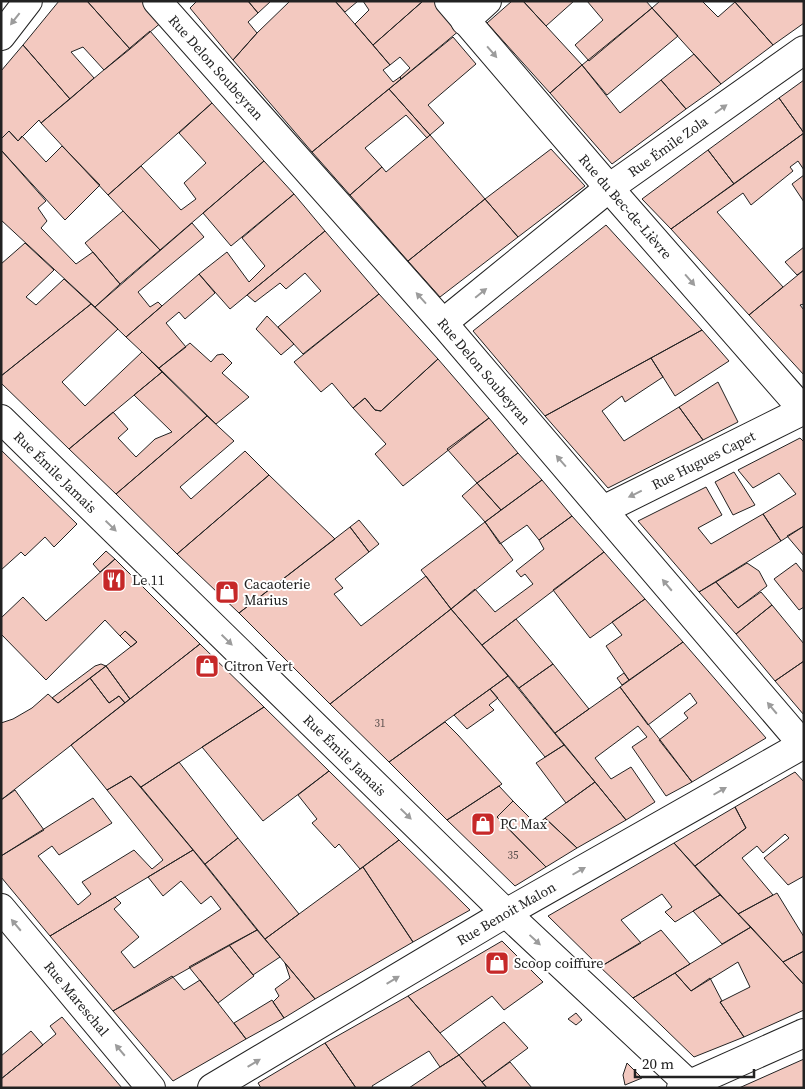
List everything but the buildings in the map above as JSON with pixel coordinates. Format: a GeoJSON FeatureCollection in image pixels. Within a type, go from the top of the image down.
{"type":"FeatureCollection","features":[{"type":"Feature","properties":{"kind":"street"},"geometry":{"type":"LineString","coordinates":[[1,36],[28,1]]}},
{"type":"Feature","properties":{"kind":"street","name":"Rue Delon Soubeyran"},"geometry":{"type":"LineString","coordinates":[[157,1],[443,323],[803,744]]}},
{"type":"Feature","properties":{"kind":"street"},"geometry":{"type":"LineString","coordinates":[[457,11],[487,1]]}},
{"type":"Feature","properties":{"kind":"street","name":"Rue du Bec-de-Lièvre"},"geometry":{"type":"LineString","coordinates":[[457,11],[804,410]]}},
{"type":"Feature","properties":{"kind":"street","name":"Rue Émile Zola"},"geometry":{"type":"LineString","coordinates":[[443,323],[609,188],[804,50]]}},
{"type":"Feature","properties":{"kind":"street","name":"Rue Hugues Capet"},"geometry":{"type":"LineString","coordinates":[[603,510],[804,410]]}},
{"type":"Feature","properties":{"kind":"street","name":"Rue Émile Jamais"},"geometry":{"type":"LineString","coordinates":[[1,418],[506,913],[688,1087]]}},
{"type":"Feature","properties":{"kind":"street","name":"Rue Benoit Malon"},"geometry":{"type":"LineString","coordinates":[[212,1088],[506,913],[803,744]]}},
{"type":"Feature","properties":{"kind":"street","name":"Rue Mareschal"},"geometry":{"type":"LineString","coordinates":[[1,908],[151,1088]]}},
{"type":"Feature","properties":{"kind":"street"},"geometry":{"type":"LineString","coordinates":[[688,1087],[804,1034]]}},
{"type":"Feature","properties":{"kind":"place","name":"Le 11"},"geometry":{"type":"Point","coordinates":[114,580]}},
{"type":"Feature","properties":{"kind":"place","name":"Cacaoterie Marius"},"geometry":{"type":"Point","coordinates":[227,592]}},
{"type":"Feature","properties":{"kind":"place","name":"Citron Vert"},"geometry":{"type":"Point","coordinates":[207,666]}},
{"type":"Feature","properties":{"kind":"place","name":"PC Max"},"geometry":{"type":"Point","coordinates":[483,824]}},
{"type":"Feature","properties":{"kind":"place","name":"Scoop coiffure"},"geometry":{"type":"Point","coordinates":[497,963]}}]}
